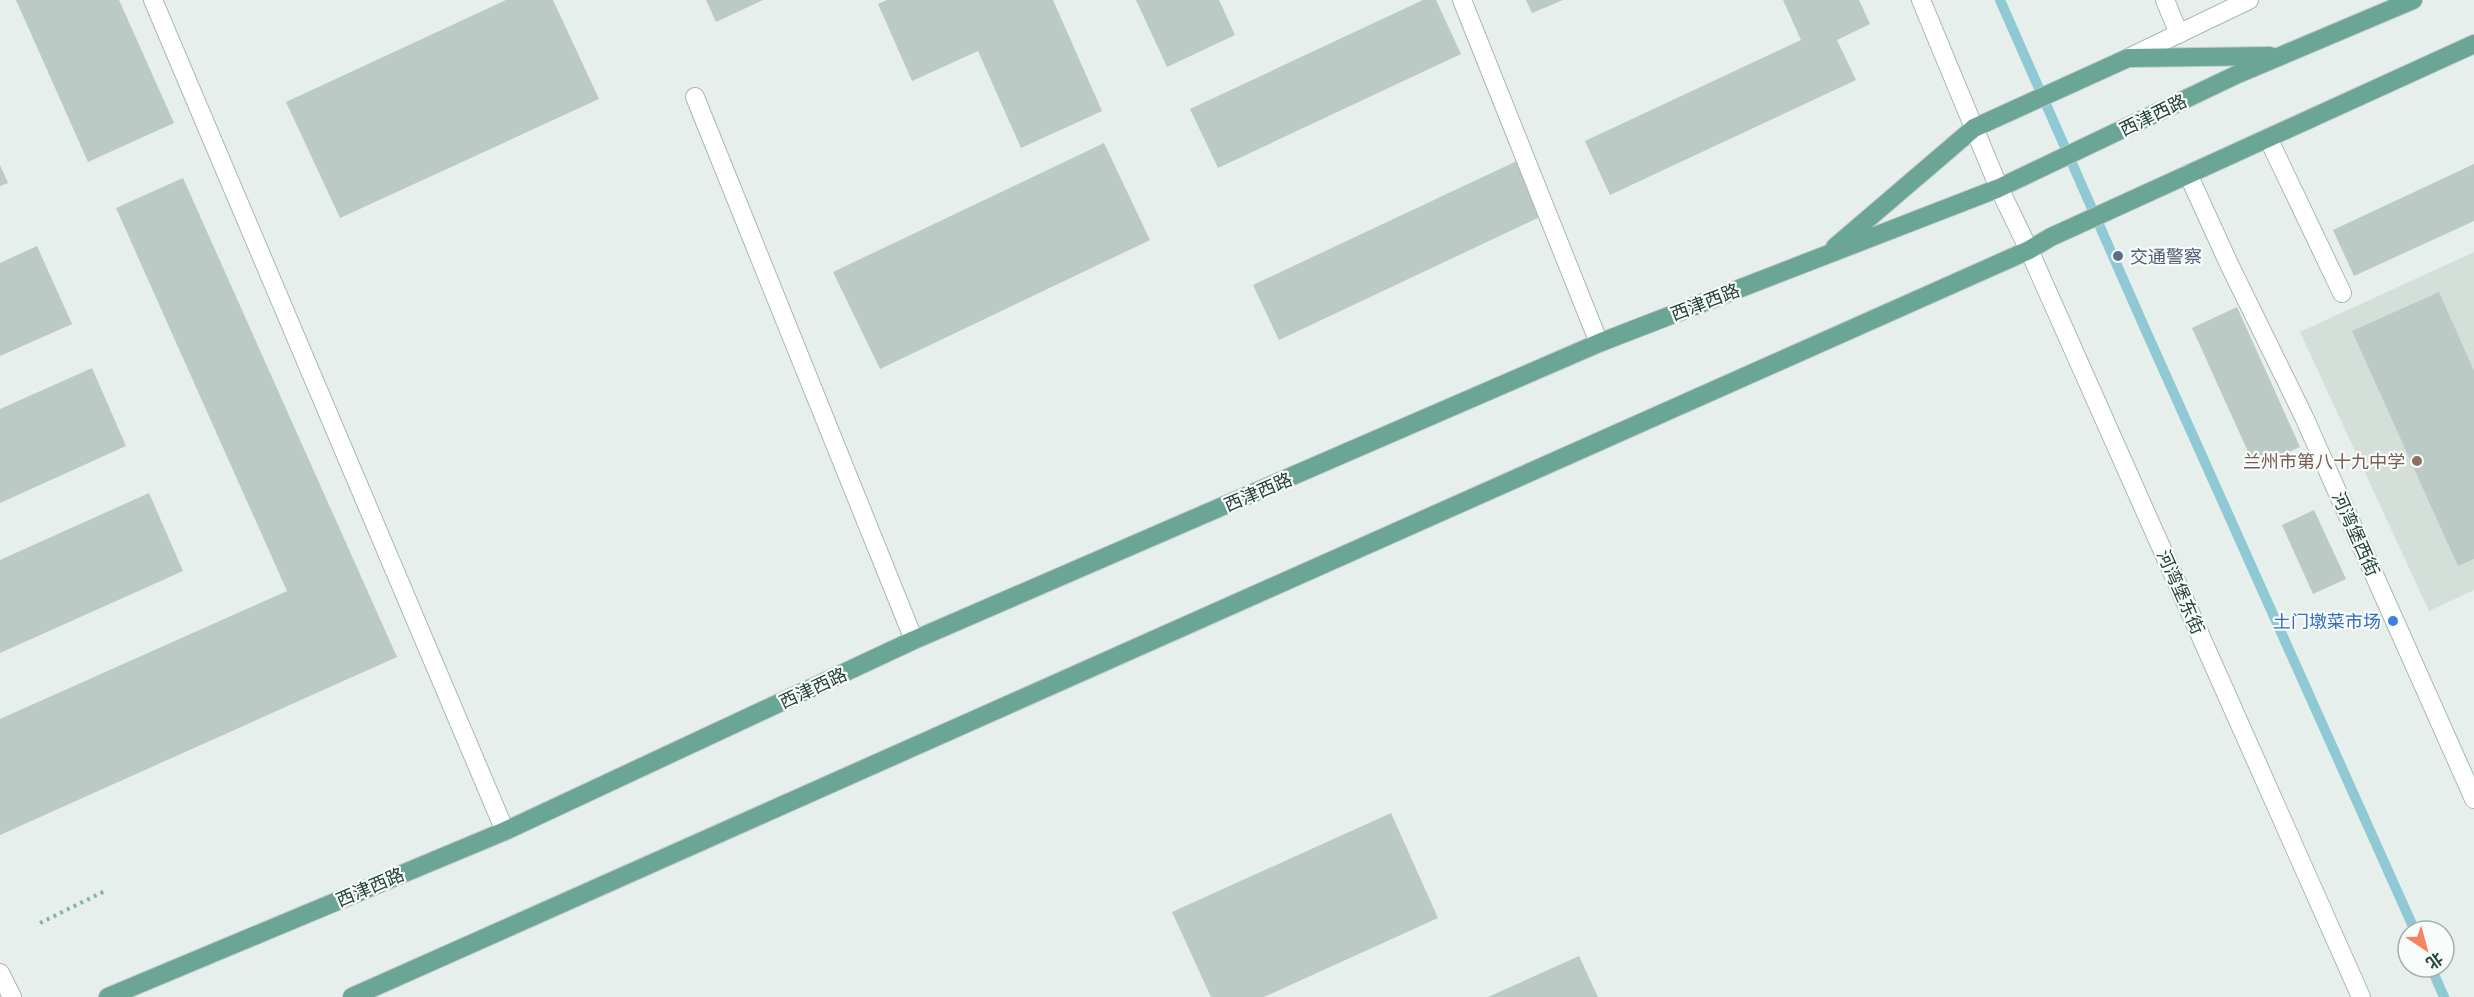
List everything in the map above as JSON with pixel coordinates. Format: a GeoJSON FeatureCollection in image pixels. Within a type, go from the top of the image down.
{"type":"FeatureCollection","features":[{"type":"Feature","properties":{"kind":"main road","name":"西津西路"},"geometry":{"type":"LineString","coordinates":[[108,997],[505,831],[914,640],[1599,344],[1999,188],[2280,56],[2413,0]]}},
{"type":"Feature","properties":{"kind":"main road"},"geometry":{"type":"LineString","coordinates":[[352,997],[2029,250],[2051,237],[2474,44]]}},
{"type":"Feature","properties":{"kind":"main road"},"geometry":{"type":"LineString","coordinates":[[1825,256],[1974,128],[2128,58],[2280,56]]}},
{"type":"Feature","properties":{"kind":"street"},"geometry":{"type":"LineString","coordinates":[[153,0],[505,831]]}},
{"type":"Feature","properties":{"kind":"street"},"geometry":{"type":"LineString","coordinates":[[1462,0],[1599,344]]}},
{"type":"Feature","properties":{"kind":"street","name":"河湾堡东街"},"geometry":{"type":"LineString","coordinates":[[1922,0],[1999,188],[2029,250],[2361,997]]}},
{"type":"Feature","properties":{"kind":"street"},"geometry":{"type":"LineString","coordinates":[[2165,0],[2180,34]]}},
{"type":"Feature","properties":{"kind":"street"},"geometry":{"type":"LineString","coordinates":[[2128,58],[2249,0]]}},
{"type":"Feature","properties":{"kind":"street"},"geometry":{"type":"LineString","coordinates":[[695,97],[914,640]]}},
{"type":"Feature","properties":{"kind":"street"},"geometry":{"type":"LineString","coordinates":[[2268,138],[2342,293]]}},
{"type":"Feature","properties":{"kind":"street","name":"河湾堡西街"},"geometry":{"type":"LineString","coordinates":[[2188,174],[2304,417],[2474,799]]}},
{"type":"Feature","properties":{"kind":"street"},"geometry":{"type":"LineString","coordinates":[[0,973],[12,997]]}},
{"type":"Feature","properties":{"kind":"path"},"geometry":{"type":"LineString","coordinates":[[39,923],[107,890]]}},
{"type":"Feature","properties":{"kind":"shaded area","name":"兰州市第八十九中学"},"geometry":{"type":"Polygon","coordinates":[[[2474,252],[2474,590],[2429,611],[2300,332],[2474,252]]]}},
{"type":"Feature","properties":{"kind":"building"},"geometry":{"type":"Polygon","coordinates":[[[16,0],[119,0],[174,123],[88,162],[16,0]]]}},
{"type":"Feature","properties":{"kind":"building"},"geometry":{"type":"Polygon","coordinates":[[[506,0],[553,0],[599,99],[340,218],[286,102],[506,0]]]}},
{"type":"Feature","properties":{"kind":"building"},"geometry":{"type":"Polygon","coordinates":[[[706,0],[763,0],[716,22],[706,0]]]}},
{"type":"Feature","properties":{"kind":"building"},"geometry":{"type":"Polygon","coordinates":[[[887,0],[1053,0],[1102,111],[1021,148],[978,51],[912,81],[878,4],[887,0]]]}},
{"type":"Feature","properties":{"kind":"building"},"geometry":{"type":"Polygon","coordinates":[[[1136,0],[1219,0],[1235,35],[1167,67],[1136,0]]]}},
{"type":"Feature","properties":{"kind":"building"},"geometry":{"type":"Polygon","coordinates":[[[1423,0],[1436,0],[1461,54],[1218,168],[1190,109],[1423,0]]]}},
{"type":"Feature","properties":{"kind":"building"},"geometry":{"type":"Polygon","coordinates":[[[1526,0],[1563,0],[1532,13],[1526,0]]]}},
{"type":"Feature","properties":{"kind":"building"},"geometry":{"type":"Polygon","coordinates":[[[1783,0],[1859,0],[1870,24],[1837,40],[1856,80],[1610,195],[1585,141],[1801,40],[1783,0]]]}},
{"type":"Feature","properties":{"kind":"building"},"geometry":{"type":"Polygon","coordinates":[[[1104,143],[1150,240],[880,369],[833,272],[1104,143]]]}},
{"type":"Feature","properties":{"kind":"building"},"geometry":{"type":"Polygon","coordinates":[[[1519,160],[1544,215],[1279,340],[1253,285],[1519,160]]]}},
{"type":"Feature","properties":{"kind":"building"},"geometry":{"type":"Polygon","coordinates":[[[2474,164],[2474,221],[2354,276],[2333,230],[2474,164]]]}},
{"type":"Feature","properties":{"kind":"building"},"geometry":{"type":"Polygon","coordinates":[[[0,165],[8,183],[0,186],[0,165]]]}},
{"type":"Feature","properties":{"kind":"building"},"geometry":{"type":"Polygon","coordinates":[[[183,178],[397,657],[0,835],[0,719],[287,591],[116,208],[183,178]]]}},
{"type":"Feature","properties":{"kind":"building"},"geometry":{"type":"Polygon","coordinates":[[[37,246],[72,324],[0,356],[0,263],[37,246]]]}},
{"type":"Feature","properties":{"kind":"building"},"geometry":{"type":"Polygon","coordinates":[[[2439,292],[2474,371],[2474,559],[2458,566],[2352,331],[2439,292]]]}},
{"type":"Feature","properties":{"kind":"building"},"geometry":{"type":"Polygon","coordinates":[[[2237,307],[2300,447],[2255,467],[2192,328],[2237,307]]]}},
{"type":"Feature","properties":{"kind":"building"},"geometry":{"type":"Polygon","coordinates":[[[92,368],[126,446],[0,503],[0,409],[92,368]]]}},
{"type":"Feature","properties":{"kind":"building"},"geometry":{"type":"Polygon","coordinates":[[[149,493],[183,571],[0,653],[0,560],[149,493]]]}},
{"type":"Feature","properties":{"kind":"building"},"geometry":{"type":"Polygon","coordinates":[[[2314,510],[2346,579],[2313,594],[2282,525],[2314,510]]]}},
{"type":"Feature","properties":{"kind":"building"},"geometry":{"type":"Polygon","coordinates":[[[1391,813],[1438,918],[1264,997],[1211,997],[1172,912],[1391,813]]]}},
{"type":"Feature","properties":{"kind":"building"},"geometry":{"type":"Polygon","coordinates":[[[1579,956],[1598,997],[1488,997],[1579,956]]]}},
{"type":"Feature","properties":{"kind":"waterway"},"geometry":{"type":"LineString","coordinates":[[2000,0],[2410,919]]}},
{"type":"Feature","properties":{"kind":"waterway"},"geometry":{"type":"LineString","coordinates":[[2436,979],[2444,997]]}},
{"type":"Feature","properties":{"kind":"place","name":"交通警察"},"geometry":{"type":"Point","coordinates":[2118,256]}},
{"type":"Feature","properties":{"kind":"place","name":"兰州市第八十九中学"},"geometry":{"type":"Point","coordinates":[2417,461]}},
{"type":"Feature","properties":{"kind":"place","name":"土门墩菜市场"},"geometry":{"type":"Point","coordinates":[2393,621]}}]}
